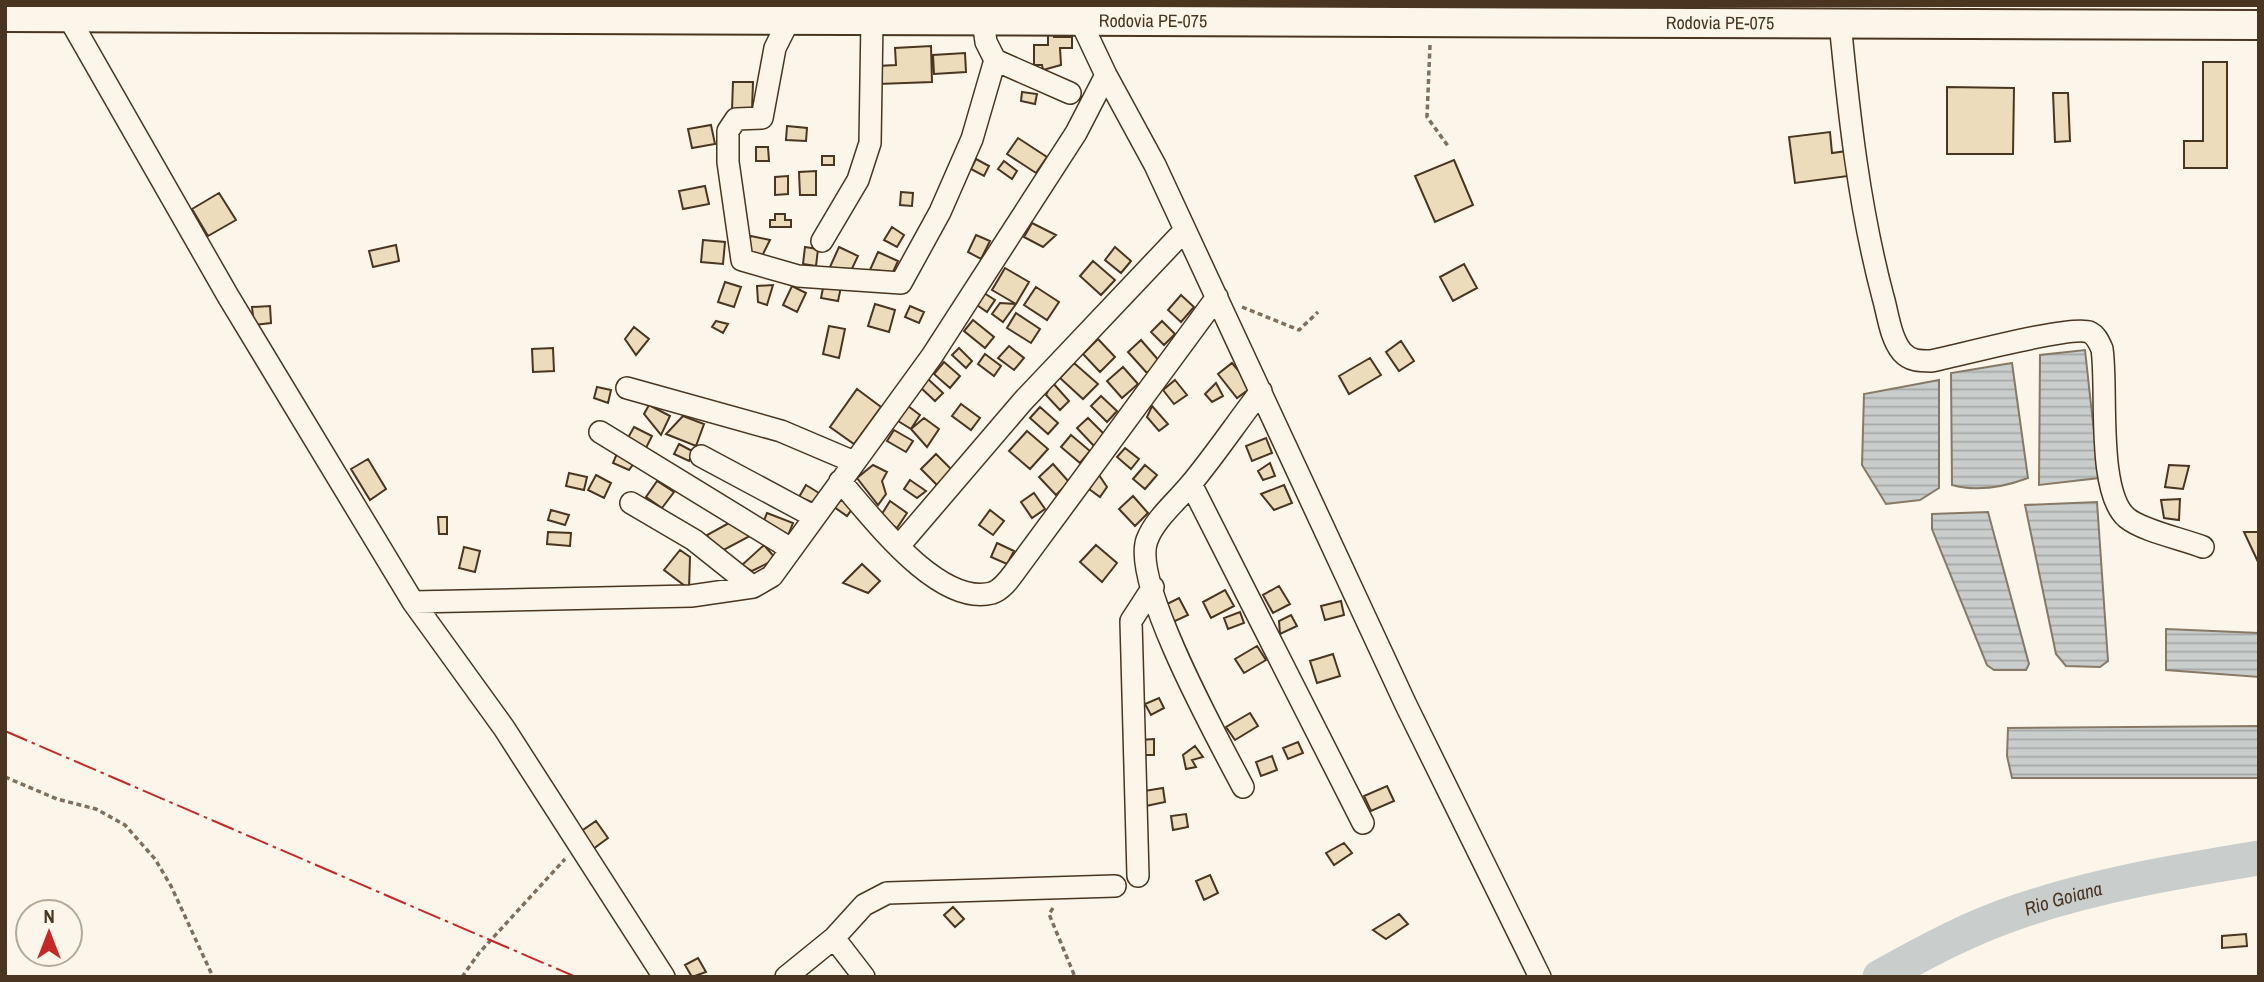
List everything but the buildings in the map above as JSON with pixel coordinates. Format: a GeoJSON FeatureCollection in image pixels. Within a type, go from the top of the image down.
{"type":"FeatureCollection","features":[{"type":"Feature","properties":{"kind":"main road","name":"Rodovia PE-075"},"geometry":{"type":"LineString","coordinates":[[5,17],[2259,25]]}},
{"type":"Feature","properties":{"kind":"street"},"geometry":{"type":"LineString","coordinates":[[69,18],[228,296],[413,601],[504,727],[664,977]]}},
{"type":"Feature","properties":{"kind":"street"},"geometry":{"type":"LineString","coordinates":[[789,20],[775,48],[762,118],[736,119],[728,131],[728,162],[741,260],[798,276],[901,284],[940,212],[972,139],[995,60]]}},
{"type":"Feature","properties":{"kind":"street"},"geometry":{"type":"LineString","coordinates":[[822,241],[858,180],[870,143],[872,20]]}},
{"type":"Feature","properties":{"kind":"street"},"geometry":{"type":"LineString","coordinates":[[983,20],[986,42],[995,60],[1070,93]]}},
{"type":"Feature","properties":{"kind":"street"},"geometry":{"type":"LineString","coordinates":[[1081,22],[1106,75],[1155,165],[1406,705],[1541,977]]}},
{"type":"Feature","properties":{"kind":"street"},"geometry":{"type":"LineString","coordinates":[[1840,22],[1859,195],[1881,290],[1900,351],[1914,360],[1931,361],[2063,333],[2086,330],[2092,333],[2102,349],[2109,471],[2119,507],[2132,521],[2203,547]]}},
{"type":"Feature","properties":{"kind":"street"},"geometry":{"type":"LineString","coordinates":[[413,601],[691,596],[753,587],[772,576],[813,516],[932,356],[1076,133],[1106,75]]}},
{"type":"Feature","properties":{"kind":"street"},"geometry":{"type":"LineString","coordinates":[[900,546],[1023,401],[1184,231]]}},
{"type":"Feature","properties":{"kind":"street"},"geometry":{"type":"LineString","coordinates":[[840,481],[900,546],[944,584],[966,594],[993,593],[1002,587],[1217,297]]}},
{"type":"Feature","properties":{"kind":"street"},"geometry":{"type":"LineString","coordinates":[[627,388],[781,431],[854,462]]}},
{"type":"Feature","properties":{"kind":"street"},"geometry":{"type":"LineString","coordinates":[[1243,787],[1181,667],[1153,587],[1144,550],[1153,529],[1191,484],[1261,391]]}},
{"type":"Feature","properties":{"kind":"street"},"geometry":{"type":"LineString","coordinates":[[600,432],[791,549]]}},
{"type":"Feature","properties":{"kind":"street"},"geometry":{"type":"LineString","coordinates":[[701,456],[813,516]]}},
{"type":"Feature","properties":{"kind":"street"},"geometry":{"type":"LineString","coordinates":[[1191,484],[1363,823]]}},
{"type":"Feature","properties":{"kind":"street"},"geometry":{"type":"LineString","coordinates":[[631,503],[694,540],[753,587]]}},
{"type":"Feature","properties":{"kind":"street"},"geometry":{"type":"LineString","coordinates":[[1138,876],[1131,621],[1153,587]]}},
{"type":"Feature","properties":{"kind":"street"},"geometry":{"type":"LineString","coordinates":[[786,977],[834,938],[864,905],[887,893],[1115,886]]}},
{"type":"Feature","properties":{"kind":"street"},"geometry":{"type":"LineString","coordinates":[[834,938],[864,977]]}},
{"type":"Feature","properties":{"kind":"path"},"geometry":{"type":"LineString","coordinates":[[1431,22],[1427,117],[1448,146]]}},
{"type":"Feature","properties":{"kind":"path"},"geometry":{"type":"LineString","coordinates":[[1217,297],[1299,330],[1318,312]]}},
{"type":"Feature","properties":{"kind":"path"},"geometry":{"type":"LineString","coordinates":[[5,777],[57,799],[96,809],[125,825],[155,859],[171,886],[213,977]]}},
{"type":"Feature","properties":{"kind":"path"},"geometry":{"type":"LineString","coordinates":[[462,977],[578,844]]}},
{"type":"Feature","properties":{"kind":"path"},"geometry":{"type":"LineString","coordinates":[[1069,887],[1049,914],[1074,977]]}},
{"type":"Feature","properties":{"kind":"shaded area"},"geometry":{"type":"Polygon","coordinates":[[[2085,350],[2099,478],[2039,485],[2040,355],[2085,350]]]}},
{"type":"Feature","properties":{"kind":"shaded area"},"geometry":{"type":"Polygon","coordinates":[[[2012,363],[2028,478],[1990,488],[1952,485],[1951,373],[2012,363]]]}},
{"type":"Feature","properties":{"kind":"shaded area"},"geometry":{"type":"Polygon","coordinates":[[[1939,380],[1939,488],[1920,500],[1886,504],[1862,465],[1864,394],[1939,380]]]}},
{"type":"Feature","properties":{"kind":"shaded area"},"geometry":{"type":"Polygon","coordinates":[[[2097,502],[2108,661],[2100,667],[2066,666],[2056,654],[2025,505],[2097,502]]]}},
{"type":"Feature","properties":{"kind":"shaded area"},"geometry":{"type":"Polygon","coordinates":[[[1988,512],[2029,664],[2026,670],[1994,670],[1987,665],[1932,529],[1932,514],[1988,512]]]}},
{"type":"Feature","properties":{"kind":"shaded area"},"geometry":{"type":"Polygon","coordinates":[[[2166,629],[2259,633],[2259,677],[2166,670],[2166,629]]]}},
{"type":"Feature","properties":{"kind":"shaded area"},"geometry":{"type":"Polygon","coordinates":[[[2259,726],[2259,778],[2012,778],[2007,756],[2008,728],[2259,726]]]}},
{"type":"Feature","properties":{"kind":"waterway","name":"Rio Goiana"},"geometry":{"type":"LineString","coordinates":[[1880,977],[1966,932],[2049,902],[2138,880],[2259,858]]}},
{"type":"Feature","properties":{"kind":"power"},"geometry":{"type":"LineString","coordinates":[[5,731],[576,977]]}}]}
